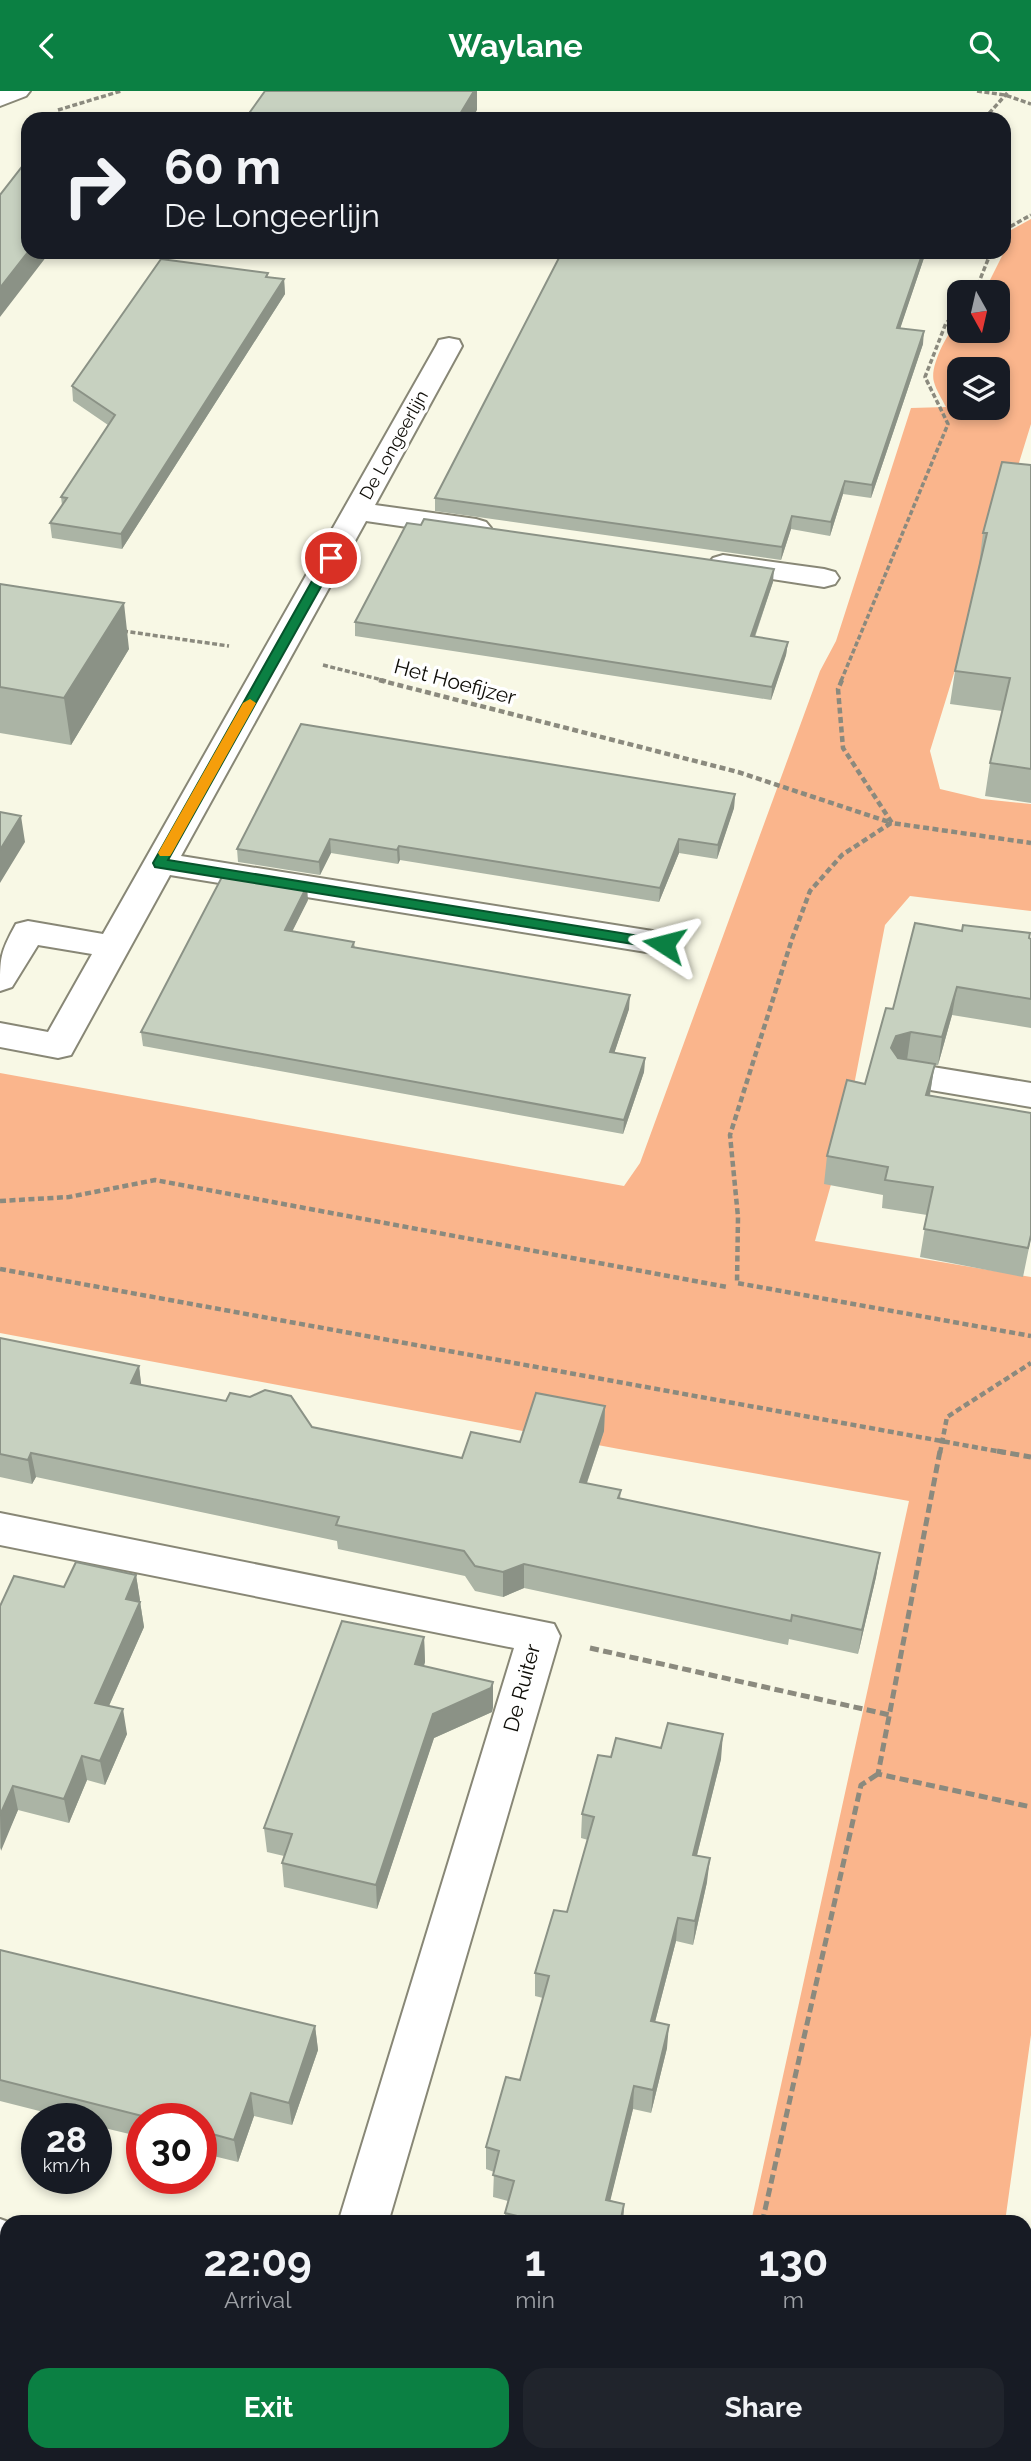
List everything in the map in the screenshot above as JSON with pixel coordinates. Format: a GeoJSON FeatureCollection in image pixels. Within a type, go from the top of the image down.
{"type":"FeatureCollection","features":[{"type":"Feature","properties":{"kind":"street"},"geometry":{"type":"LineString","coordinates":[[0,99],[18,91]]}},
{"type":"Feature","properties":{"kind":"street","name":"De Longeerlijn"},"geometry":{"type":"LineString","coordinates":[[0,1035],[58,1046],[449,346]]}},
{"type":"Feature","properties":{"kind":"street"},"geometry":{"type":"LineString","coordinates":[[357,511],[508,533]]}},
{"type":"Feature","properties":{"kind":"street"},"geometry":{"type":"LineString","coordinates":[[701,560],[824,578]]}},
{"type":"Feature","properties":{"kind":"street"},"geometry":{"type":"LineString","coordinates":[[159,863],[664,944]]}},
{"type":"Feature","properties":{"kind":"street"},"geometry":{"type":"LineString","coordinates":[[0,978],[28,932],[113,947]]}},
{"type":"Feature","properties":{"kind":"street"},"geometry":{"type":"LineString","coordinates":[[908,1075],[1031,1095]]}},
{"type":"Feature","properties":{"kind":"street","name":"De Ruiter"},"geometry":{"type":"LineString","coordinates":[[0,1529],[539,1636],[365,2215]]}},
{"type":"Feature","properties":{"kind":"path"},"geometry":{"type":"LineString","coordinates":[[51,112],[121,91]]}},
{"type":"Feature","properties":{"kind":"path"},"geometry":{"type":"LineString","coordinates":[[977,91],[1005,95],[1031,104]]}},
{"type":"Feature","properties":{"kind":"path"},"geometry":{"type":"LineString","coordinates":[[990,112],[1009,91]]}},
{"type":"Feature","properties":{"kind":"path"},"geometry":{"type":"LineString","coordinates":[[1011,225],[1031,215]]}},
{"type":"Feature","properties":{"kind":"path"},"geometry":{"type":"LineString","coordinates":[[980,280],[988,259]]}},
{"type":"Feature","properties":{"kind":"path"},"geometry":{"type":"LineString","coordinates":[[947,322],[925,377],[948,424],[838,689],[843,748],[892,823],[842,855],[810,891],[792,939],[730,1135],[738,1217],[737,1283],[1031,1336]]}},
{"type":"Feature","properties":{"kind":"path","name":"Het Hoefijzer"},"geometry":{"type":"LineString","coordinates":[[119,630],[278,653],[738,772],[892,823],[1031,843]]}},
{"type":"Feature","properties":{"kind":"path"},"geometry":{"type":"LineString","coordinates":[[0,1201],[69,1197],[155,1180],[727,1287]]}},
{"type":"Feature","properties":{"kind":"path"},"geometry":{"type":"LineString","coordinates":[[0,1269],[942,1443],[1031,1457]]}},
{"type":"Feature","properties":{"kind":"path"},"geometry":{"type":"LineString","coordinates":[[878,1774],[947,1417],[1031,1363]]}},
{"type":"Feature","properties":{"kind":"path"},"geometry":{"type":"LineString","coordinates":[[539,1636],[890,1715]]}},
{"type":"Feature","properties":{"kind":"path"},"geometry":{"type":"LineString","coordinates":[[764,2215],[861,1785],[878,1774],[1031,1807]]}},
{"type":"Feature","properties":{"kind":"shaded area"},"geometry":{"type":"Polygon","coordinates":[[[1031,219],[1031,424],[930,751],[940,789],[982,799],[1031,804],[1031,911],[910,896],[885,925],[843,1142],[815,1241],[1031,1277],[1031,2035],[1006,2215],[753,2215],[909,1501],[0,1333],[0,1073],[624,1186],[640,1163],[820,671],[836,641],[911,408],[946,407],[933,375],[947,338],[947,343],[1010,343],[1010,280],[990,280],[1000,259],[1011,259],[1011,230],[1031,219]]]}},
{"type":"Feature","properties":{"kind":"building"},"geometry":{"type":"Polygon","coordinates":[[[265,91],[474,91],[461,112],[250,112],[265,91]]]}},
{"type":"Feature","properties":{"kind":"building"},"geometry":{"type":"Polygon","coordinates":[[[21,168],[23,259],[0,288],[0,195],[21,168]]]}},
{"type":"Feature","properties":{"kind":"building"},"geometry":{"type":"Polygon","coordinates":[[[161,259],[268,273],[266,277],[284,279],[121,534],[50,523],[67,498],[61,497],[115,415],[72,386],[161,259]]]}},
{"type":"Feature","properties":{"kind":"building"},"geometry":{"type":"Polygon","coordinates":[[[558,259],[921,259],[897,328],[924,331],[872,485],[845,481],[831,522],[792,516],[782,547],[435,498],[558,259]]]}},
{"type":"Feature","properties":{"kind":"building"},"geometry":{"type":"Polygon","coordinates":[[[1002,462],[1031,465],[1031,769],[990,763],[1010,678],[955,671],[987,533],[983,533],[1002,462]]]}},
{"type":"Feature","properties":{"kind":"building"},"geometry":{"type":"Polygon","coordinates":[[[424,519],[774,569],[751,636],[788,642],[772,687],[355,622],[407,523],[421,525],[424,519]]]}},
{"type":"Feature","properties":{"kind":"building"},"geometry":{"type":"Polygon","coordinates":[[[0,584],[124,603],[64,698],[0,687],[0,584]]]}},
{"type":"Feature","properties":{"kind":"building"},"geometry":{"type":"Polygon","coordinates":[[[301,724],[735,794],[718,845],[679,839],[660,888],[399,846],[397,850],[330,839],[319,862],[237,849],[301,724]]]}},
{"type":"Feature","properties":{"kind":"building"},"geometry":{"type":"Polygon","coordinates":[[[0,812],[21,816],[0,850],[0,812]]]}},
{"type":"Feature","properties":{"kind":"building"},"geometry":{"type":"Polygon","coordinates":[[[224,873],[307,886],[285,930],[354,942],[352,947],[630,995],[610,1052],[645,1058],[624,1120],[141,1032],[224,873]]]}},
{"type":"Feature","properties":{"kind":"building"},"geometry":{"type":"Polygon","coordinates":[[[915,923],[962,931],[963,925],[1030,933],[1031,999],[957,987],[942,1037],[911,1032],[896,1036],[891,1048],[898,1058],[935,1064],[926,1095],[1031,1113],[1031,1235],[1028,1248],[924,1229],[933,1187],[885,1180],[888,1167],[827,1156],[847,1080],[865,1084],[886,1008],[893,1009],[915,923]]]}},
{"type":"Feature","properties":{"kind":"building"},"geometry":{"type":"Polygon","coordinates":[[[0,1338],[139,1366],[131,1383],[226,1401],[230,1393],[250,1397],[265,1390],[291,1396],[312,1427],[462,1458],[471,1432],[520,1442],[536,1393],[605,1406],[580,1482],[621,1490],[618,1498],[880,1553],[862,1630],[792,1615],[791,1621],[524,1564],[503,1572],[475,1566],[464,1551],[336,1525],[339,1517],[31,1453],[28,1460],[0,1454],[0,1338]]]}},
{"type":"Feature","properties":{"kind":"building"},"geometry":{"type":"Polygon","coordinates":[[[76,1562],[136,1575],[126,1599],[140,1602],[95,1703],[123,1709],[100,1761],[82,1756],[64,1799],[13,1786],[0,1815],[0,1606],[14,1576],[64,1587],[76,1562]]]}},
{"type":"Feature","properties":{"kind":"building"},"geometry":{"type":"Polygon","coordinates":[[[342,1621],[424,1637],[415,1664],[493,1682],[491,1688],[433,1714],[376,1885],[282,1863],[292,1834],[264,1828],[342,1621]]]}},
{"type":"Feature","properties":{"kind":"building"},"geometry":{"type":"Polygon","coordinates":[[[668,1723],[723,1734],[693,1855],[710,1858],[695,1921],[678,1918],[651,2021],[669,2025],[653,2090],[634,2086],[606,2200],[624,2204],[622,2215],[505,2213],[514,2181],[493,2175],[499,2151],[486,2147],[506,2077],[520,2080],[549,1976],[535,1973],[554,1910],[567,1912],[594,1817],[582,1814],[598,1755],[611,1757],[616,1738],[661,1748],[668,1723]]]}},
{"type":"Feature","properties":{"kind":"building"},"geometry":{"type":"Polygon","coordinates":[[[0,1950],[315,2026],[289,2103],[251,2093],[234,2140],[217,2135],[217,2103],[126,2103],[126,2112],[112,2108],[112,2103],[91,2103],[0,2080],[0,1950]]]}},
{"type":"Feature","properties":{"kind":"slow traffic"},"geometry":{"type":"LineString","coordinates":[[165,853],[250,703]]}},
{"type":"Feature","properties":{"kind":"route"},"geometry":{"type":"LineString","coordinates":[[331,558],[159,863],[664,944]]}}]}
